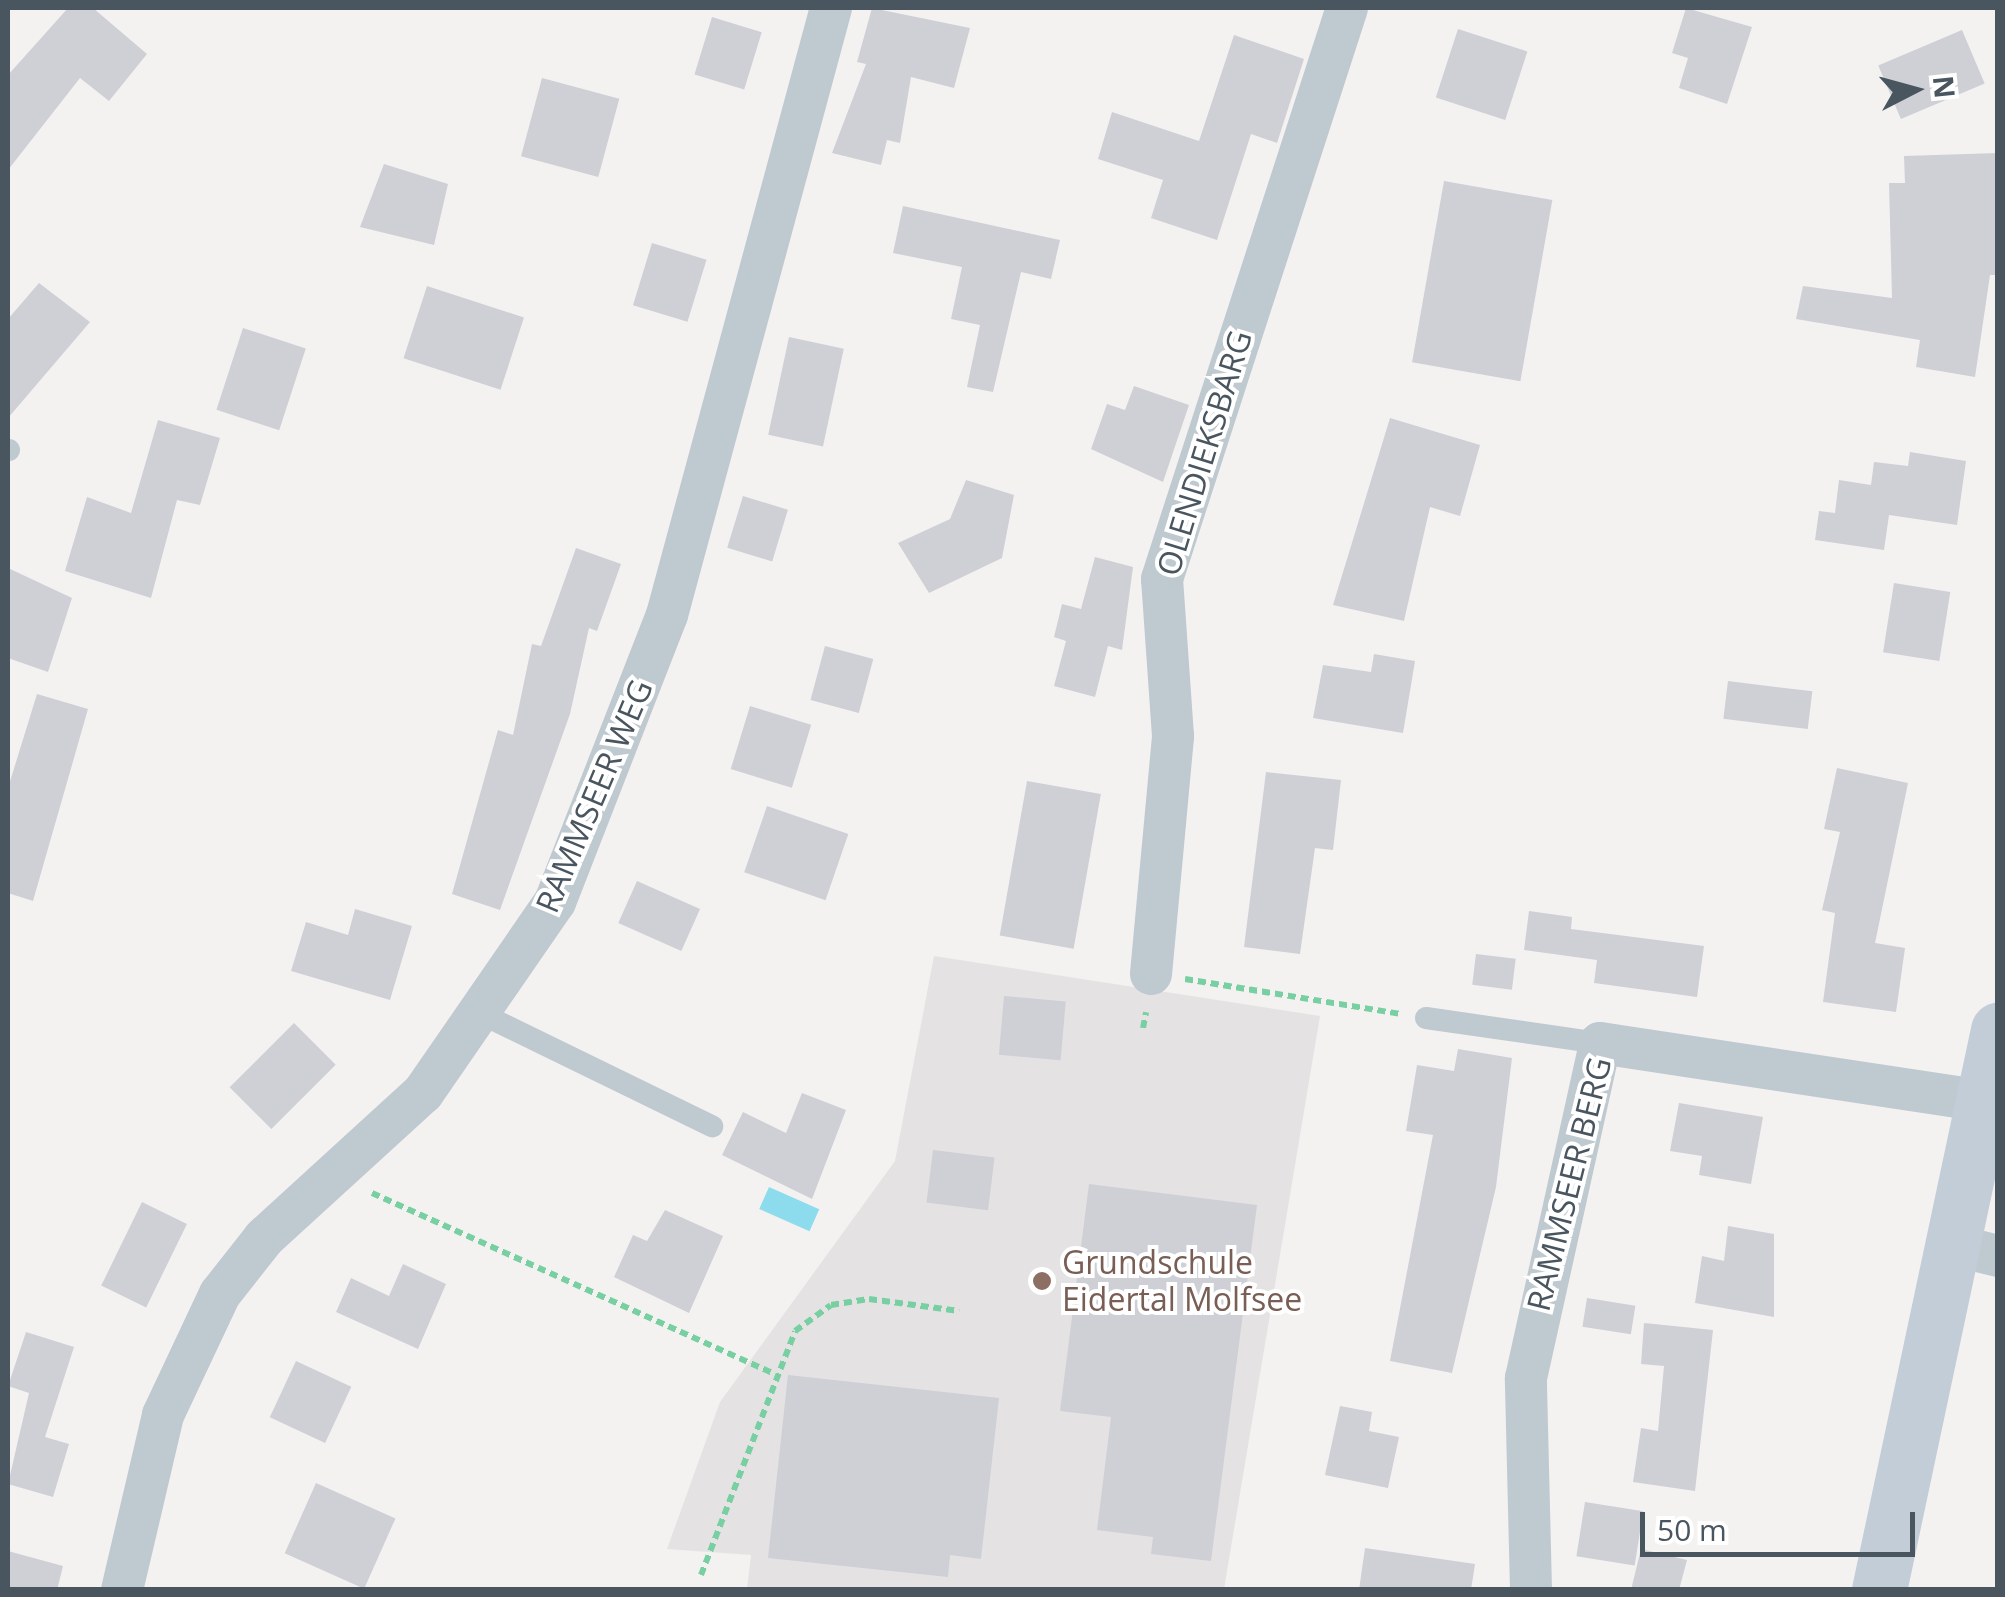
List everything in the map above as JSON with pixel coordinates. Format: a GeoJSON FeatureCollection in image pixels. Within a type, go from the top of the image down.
{"type":"FeatureCollection","features":[{"type":"Feature","properties":{"kind":"street","name":"RAMMSEER WEG"},"geometry":{"type":"LineString","coordinates":[[122,1590],[184,1356],[264,1238],[423,1093],[484,1014],[555,902],[667,615],[831,8]]}},
{"type":"Feature","properties":{"kind":"street","name":"OLENDIEKSBARG"},"geometry":{"type":"LineString","coordinates":[[1152,974],[1173,736],[1162,579],[1347,8]]}},
{"type":"Feature","properties":{"kind":"street"},"geometry":{"type":"LineString","coordinates":[[1878,1590],[1975,1250],[1984,1101],[1998,1030]]}},
{"type":"Feature","properties":{"kind":"street","name":"RAMMSEER BERG"},"geometry":{"type":"LineString","coordinates":[[1531,1590],[1526,1378],[1600,1043],[1984,1101]]}},
{"type":"Feature","properties":{"kind":"lane"},"geometry":{"type":"LineString","coordinates":[[484,1014],[712,1126]]}},
{"type":"Feature","properties":{"kind":"lane"},"geometry":{"type":"LineString","coordinates":[[1426,1018],[1600,1043]]}},
{"type":"Feature","properties":{"kind":"path"},"geometry":{"type":"LineString","coordinates":[[1143,1028],[1152,974],[1426,1018]]}},
{"type":"Feature","properties":{"kind":"path"},"geometry":{"type":"LineString","coordinates":[[332,1176],[772,1373]]}},
{"type":"Feature","properties":{"kind":"path"},"geometry":{"type":"LineString","coordinates":[[701,1574],[772,1373],[795,1331],[830,1305],[868,1298],[959,1311]]}},
{"type":"Feature","properties":{"kind":"shaded area","name":"Grundschule Eidertal Molfsee"},"geometry":{"type":"Polygon","coordinates":[[[934,956],[1320,1016],[1224,1589],[747,1589],[751,1555],[667,1549],[720,1402],[895,1161],[934,956]]]}},
{"type":"Feature","properties":{"kind":"water"},"geometry":{"type":"Polygon","coordinates":[[[769,1187],[819,1209],[809,1231],[759,1209],[769,1187]]]}},
{"type":"Feature","properties":{"kind":"building"},"geometry":{"type":"Polygon","coordinates":[[[68,8],[93,8],[147,54],[109,101],[80,78],[8,170],[8,75],[68,8]]]}},
{"type":"Feature","properties":{"kind":"building"},"geometry":{"type":"Polygon","coordinates":[[[872,8],[970,28],[954,88],[911,77],[900,143],[887,140],[881,165],[832,153],[866,64],[857,62],[872,8]]]}},
{"type":"Feature","properties":{"kind":"building"},"geometry":{"type":"Polygon","coordinates":[[[1686,8],[1752,27],[1727,104],[1679,88],[1688,58],[1672,53],[1686,8]]]}},
{"type":"Feature","properties":{"kind":"building"},"geometry":{"type":"Polygon","coordinates":[[[712,17],[762,32],[744,90],[694,74],[712,17]]]}},
{"type":"Feature","properties":{"kind":"building"},"geometry":{"type":"Polygon","coordinates":[[[1458,29],[1527,52],[1505,120],[1436,97],[1458,29]]]}},
{"type":"Feature","properties":{"kind":"building"},"geometry":{"type":"Polygon","coordinates":[[[1962,30],[1985,83],[1901,119],[1878,66],[1962,30]]]}},
{"type":"Feature","properties":{"kind":"building"},"geometry":{"type":"Polygon","coordinates":[[[1234,35],[1304,59],[1277,143],[1251,134],[1217,240],[1151,218],[1163,180],[1098,159],[1112,112],[1199,141],[1234,35]]]}},
{"type":"Feature","properties":{"kind":"building"},"geometry":{"type":"Polygon","coordinates":[[[542,78],[619,99],[598,177],[521,156],[542,78]]]}},
{"type":"Feature","properties":{"kind":"building"},"geometry":{"type":"Polygon","coordinates":[[[1998,153],[1998,275],[1990,275],[1975,377],[1916,367],[1920,340],[1796,319],[1803,286],[1892,298],[1889,183],[1905,183],[1904,156],[1998,153]]]}},
{"type":"Feature","properties":{"kind":"building"},"geometry":{"type":"Polygon","coordinates":[[[384,164],[448,184],[434,245],[360,227],[384,164]]]}},
{"type":"Feature","properties":{"kind":"building"},"geometry":{"type":"Polygon","coordinates":[[[1444,181],[1552,200],[1520,381],[1412,362],[1444,181]]]}},
{"type":"Feature","properties":{"kind":"building"},"geometry":{"type":"Polygon","coordinates":[[[903,206],[1060,240],[1051,279],[1021,272],[993,392],[967,387],[980,325],[951,319],[962,267],[893,253],[903,206]]]}},
{"type":"Feature","properties":{"kind":"building"},"geometry":{"type":"Polygon","coordinates":[[[652,243],[707,260],[688,322],[633,305],[652,243]]]}},
{"type":"Feature","properties":{"kind":"building"},"geometry":{"type":"Polygon","coordinates":[[[39,283],[90,322],[8,418],[8,319],[39,283]]]}},
{"type":"Feature","properties":{"kind":"building"},"geometry":{"type":"Polygon","coordinates":[[[427,286],[524,318],[501,390],[404,358],[427,286]]]}},
{"type":"Feature","properties":{"kind":"building"},"geometry":{"type":"Polygon","coordinates":[[[243,328],[306,348],[279,430],[216,410],[243,328]]]}},
{"type":"Feature","properties":{"kind":"building"},"geometry":{"type":"Polygon","coordinates":[[[789,337],[844,349],[823,446],[768,435],[789,337]]]}},
{"type":"Feature","properties":{"kind":"building"},"geometry":{"type":"Polygon","coordinates":[[[1134,386],[1189,405],[1163,482],[1091,449],[1107,404],[1125,410],[1134,386]]]}},
{"type":"Feature","properties":{"kind":"building"},"geometry":{"type":"Polygon","coordinates":[[[1390,418],[1480,445],[1460,516],[1430,507],[1404,621],[1333,605],[1390,418]]]}},
{"type":"Feature","properties":{"kind":"building"},"geometry":{"type":"Polygon","coordinates":[[[158,420],[220,438],[200,505],[177,500],[151,598],[65,571],[87,497],[131,513],[158,420]]]}},
{"type":"Feature","properties":{"kind":"building"},"geometry":{"type":"Polygon","coordinates":[[[1910,452],[1966,461],[1957,525],[1889,515],[1884,550],[1815,540],[1819,511],[1835,513],[1839,480],[1871,485],[1874,462],[1908,466],[1910,452]]]}},
{"type":"Feature","properties":{"kind":"building"},"geometry":{"type":"Polygon","coordinates":[[[966,480],[1014,495],[1002,558],[929,593],[898,543],[950,519],[966,480]]]}},
{"type":"Feature","properties":{"kind":"building"},"geometry":{"type":"Polygon","coordinates":[[[743,496],[788,510],[772,561],[727,548],[743,496]]]}},
{"type":"Feature","properties":{"kind":"building"},"geometry":{"type":"Polygon","coordinates":[[[576,548],[621,564],[597,631],[589,628],[570,714],[500,910],[452,894],[498,730],[513,735],[532,644],[541,646],[576,548]]]}},
{"type":"Feature","properties":{"kind":"building"},"geometry":{"type":"Polygon","coordinates":[[[1095,557],[1133,567],[1122,650],[1108,646],[1095,697],[1054,686],[1066,641],[1054,637],[1062,604],[1081,609],[1095,557]]]}},
{"type":"Feature","properties":{"kind":"building"},"geometry":{"type":"Polygon","coordinates":[[[8,568],[72,598],[48,672],[8,658],[8,568]]]}},
{"type":"Feature","properties":{"kind":"building"},"geometry":{"type":"Polygon","coordinates":[[[1894,583],[1950,592],[1939,661],[1883,652],[1894,583]]]}},
{"type":"Feature","properties":{"kind":"building"},"geometry":{"type":"Polygon","coordinates":[[[825,646],[873,659],[859,713],[811,700],[825,646]]]}},
{"type":"Feature","properties":{"kind":"building"},"geometry":{"type":"Polygon","coordinates":[[[1374,654],[1415,661],[1403,733],[1313,718],[1323,665],[1371,672],[1374,654]]]}},
{"type":"Feature","properties":{"kind":"building"},"geometry":{"type":"Polygon","coordinates":[[[1728,681],[1812,691],[1808,729],[1723,719],[1728,681]]]}},
{"type":"Feature","properties":{"kind":"building"},"geometry":{"type":"Polygon","coordinates":[[[37,694],[88,709],[33,901],[8,893],[8,788],[37,694]]]}},
{"type":"Feature","properties":{"kind":"building"},"geometry":{"type":"Polygon","coordinates":[[[750,706],[811,725],[792,788],[731,769],[750,706]]]}},
{"type":"Feature","properties":{"kind":"building"},"geometry":{"type":"Polygon","coordinates":[[[1837,768],[1908,783],[1875,943],[1905,948],[1896,1012],[1823,1002],[1835,913],[1822,910],[1840,832],[1824,829],[1837,768]]]}},
{"type":"Feature","properties":{"kind":"building"},"geometry":{"type":"Polygon","coordinates":[[[1266,772],[1341,780],[1333,850],[1315,848],[1300,954],[1244,947],[1266,772]]]}},
{"type":"Feature","properties":{"kind":"building"},"geometry":{"type":"Polygon","coordinates":[[[1027,781],[1101,794],[1074,949],[1000,936],[1027,781]]]}},
{"type":"Feature","properties":{"kind":"building"},"geometry":{"type":"Polygon","coordinates":[[[767,806],[848,834],[826,900],[744,872],[767,806]]]}},
{"type":"Feature","properties":{"kind":"building"},"geometry":{"type":"Polygon","coordinates":[[[637,881],[700,909],[681,951],[618,923],[637,881]]]}},
{"type":"Feature","properties":{"kind":"building"},"geometry":{"type":"Polygon","coordinates":[[[355,909],[412,926],[390,1000],[291,971],[306,922],[348,935],[355,909]]]}},
{"type":"Feature","properties":{"kind":"building"},"geometry":{"type":"Polygon","coordinates":[[[1529,911],[1572,917],[1571,929],[1704,946],[1697,997],[1594,983],[1597,960],[1524,950],[1529,911]]]}},
{"type":"Feature","properties":{"kind":"building"},"geometry":{"type":"Polygon","coordinates":[[[1476,954],[1516,959],[1512,990],[1472,985],[1476,954]]]}},
{"type":"Feature","properties":{"kind":"building"},"geometry":{"type":"Polygon","coordinates":[[[1004,996],[1066,1001],[1061,1060],[999,1055],[1004,996]]]}},
{"type":"Feature","properties":{"kind":"building"},"geometry":{"type":"Polygon","coordinates":[[[294,1023],[336,1065],[271,1129],[230,1087],[294,1023]]]}},
{"type":"Feature","properties":{"kind":"building"},"geometry":{"type":"Polygon","coordinates":[[[1458,1049],[1512,1058],[1496,1187],[1452,1373],[1390,1361],[1433,1135],[1406,1131],[1417,1065],[1454,1071],[1458,1049]]]}},
{"type":"Feature","properties":{"kind":"building"},"geometry":{"type":"Polygon","coordinates":[[[802,1093],[846,1110],[812,1199],[722,1155],[743,1112],[786,1133],[802,1093]]]}},
{"type":"Feature","properties":{"kind":"building"},"geometry":{"type":"Polygon","coordinates":[[[1679,1103],[1763,1117],[1751,1184],[1699,1175],[1702,1156],[1670,1151],[1679,1103]]]}},
{"type":"Feature","properties":{"kind":"building"},"geometry":{"type":"Polygon","coordinates":[[[933,1150],[995,1158],[988,1210],[927,1203],[933,1150]]]}},
{"type":"Feature","properties":{"kind":"building"},"geometry":{"type":"Polygon","coordinates":[[[1089,1184],[1257,1205],[1211,1561],[1151,1554],[1153,1537],[1097,1530],[1111,1417],[1060,1411],[1089,1184]]]}},
{"type":"Feature","properties":{"kind":"building"},"geometry":{"type":"Polygon","coordinates":[[[142,1202],[187,1224],[146,1308],[101,1286],[142,1202]]]}},
{"type":"Feature","properties":{"kind":"building"},"geometry":{"type":"Polygon","coordinates":[[[665,1210],[723,1236],[689,1313],[614,1277],[633,1235],[647,1241],[665,1210]]]}},
{"type":"Feature","properties":{"kind":"building"},"geometry":{"type":"Polygon","coordinates":[[[1728,1226],[1774,1234],[1774,1317],[1695,1303],[1702,1256],[1724,1261],[1728,1226]]]}},
{"type":"Feature","properties":{"kind":"building"},"geometry":{"type":"Polygon","coordinates":[[[403,1264],[446,1284],[418,1349],[336,1312],[351,1278],[389,1296],[403,1264]]]}},
{"type":"Feature","properties":{"kind":"building"},"geometry":{"type":"Polygon","coordinates":[[[1587,1298],[1635,1306],[1631,1334],[1582,1327],[1587,1298]]]}},
{"type":"Feature","properties":{"kind":"building"},"geometry":{"type":"Polygon","coordinates":[[[1644,1323],[1713,1330],[1695,1491],[1633,1482],[1641,1428],[1658,1431],[1664,1366],[1641,1364],[1644,1323]]]}},
{"type":"Feature","properties":{"kind":"building"},"geometry":{"type":"Polygon","coordinates":[[[26,1332],[74,1347],[45,1437],[69,1444],[53,1497],[8,1484],[29,1393],[8,1386],[26,1332]]]}},
{"type":"Feature","properties":{"kind":"building"},"geometry":{"type":"Polygon","coordinates":[[[296,1361],[351,1387],[325,1443],[270,1417],[296,1361]]]}},
{"type":"Feature","properties":{"kind":"building"},"geometry":{"type":"Polygon","coordinates":[[[788,1375],[999,1398],[981,1559],[950,1555],[948,1577],[768,1558],[788,1375]]]}},
{"type":"Feature","properties":{"kind":"building"},"geometry":{"type":"Polygon","coordinates":[[[1340,1406],[1372,1412],[1369,1431],[1399,1437],[1388,1488],[1325,1475],[1340,1406]]]}},
{"type":"Feature","properties":{"kind":"building"},"geometry":{"type":"Polygon","coordinates":[[[316,1483],[395,1518],[364,1589],[285,1553],[316,1483]]]}},
{"type":"Feature","properties":{"kind":"building"},"geometry":{"type":"Polygon","coordinates":[[[1585,1502],[1643,1511],[1635,1566],[1576,1556],[1585,1502]]]}},
{"type":"Feature","properties":{"kind":"building"},"geometry":{"type":"Polygon","coordinates":[[[1365,1548],[1475,1564],[1471,1590],[1359,1590],[1365,1548]]]}},
{"type":"Feature","properties":{"kind":"building"},"geometry":{"type":"Polygon","coordinates":[[[1641,1549],[1687,1560],[1679,1590],[1631,1590],[1641,1549]]]}},
{"type":"Feature","properties":{"kind":"building"},"geometry":{"type":"Polygon","coordinates":[[[8,1551],[63,1566],[57,1590],[8,1590],[8,1551]]]}},
{"type":"Feature","properties":{"kind":"place","name":"Grundschule Eidertal Molfsee"},"geometry":{"type":"Point","coordinates":[1042,1281]}}]}
